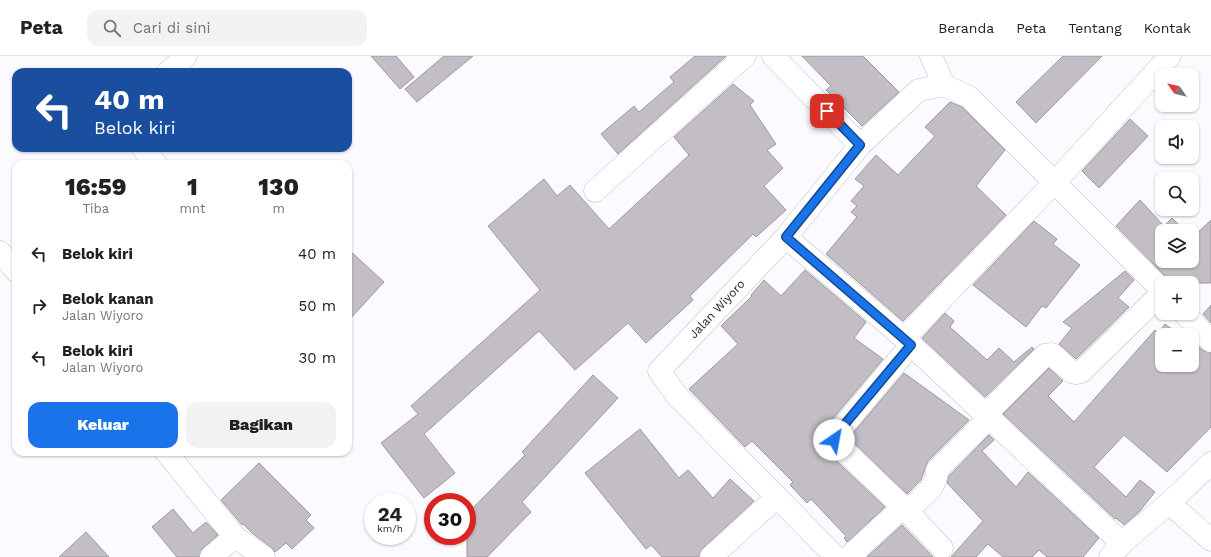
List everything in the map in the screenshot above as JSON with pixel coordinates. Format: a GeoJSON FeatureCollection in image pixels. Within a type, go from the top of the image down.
{"type":"FeatureCollection","features":[{"type":"Feature","properties":{"kind":"street"},"geometry":{"type":"LineString","coordinates":[[172,68],[186,56]]}},
{"type":"Feature","properties":{"kind":"street"},"geometry":{"type":"LineString","coordinates":[[594,190],[745,56]]}},
{"type":"Feature","properties":{"kind":"street"},"geometry":{"type":"LineString","coordinates":[[773,56],[860,145]]}},
{"type":"Feature","properties":{"kind":"street"},"geometry":{"type":"LineString","coordinates":[[931,56],[944,85],[969,97],[1155,285]]}},
{"type":"Feature","properties":{"kind":"street"},"geometry":{"type":"LineString","coordinates":[[942,548],[905,509],[834,440],[834,437],[907,342],[1170,56]]}},
{"type":"Feature","properties":{"kind":"street","name":"Jalan Wiyoro"},"geometry":{"type":"LineString","coordinates":[[836,557],[678,397],[659,371],[786,237],[860,145],[919,90],[944,85]]}},
{"type":"Feature","properties":{"kind":"street"},"geometry":{"type":"LineString","coordinates":[[146,152],[153,160]]}},
{"type":"Feature","properties":{"kind":"street"},"geometry":{"type":"LineString","coordinates":[[786,237],[907,342],[987,416],[1116,550],[1211,463]]}},
{"type":"Feature","properties":{"kind":"street"},"geometry":{"type":"LineString","coordinates":[[0,252],[12,266]]}},
{"type":"Feature","properties":{"kind":"street"},"geometry":{"type":"LineString","coordinates":[[849,557],[934,485],[938,478],[937,470],[1048,353],[1052,354],[1072,372],[1080,372],[1155,299]]}},
{"type":"Feature","properties":{"kind":"street"},"geometry":{"type":"LineString","coordinates":[[1191,320],[1211,341]]}},
{"type":"Feature","properties":{"kind":"street"},"geometry":{"type":"LineString","coordinates":[[169,456],[235,537],[264,557]]}},
{"type":"Feature","properties":{"kind":"street"},"geometry":{"type":"LineString","coordinates":[[711,557],[777,497]]}},
{"type":"Feature","properties":{"kind":"street"},"geometry":{"type":"LineString","coordinates":[[1169,503],[1211,540]]}},
{"type":"Feature","properties":{"kind":"street"},"geometry":{"type":"LineString","coordinates":[[211,557],[235,537]]}},
{"type":"Feature","properties":{"kind":"building"},"geometry":{"type":"Polygon","coordinates":[[[371,56],[396,56],[414,77],[400,89],[371,56]]]}},
{"type":"Feature","properties":{"kind":"building"},"geometry":{"type":"Polygon","coordinates":[[[444,56],[473,56],[417,102],[405,89],[444,56]]]}},
{"type":"Feature","properties":{"kind":"building"},"geometry":{"type":"Polygon","coordinates":[[[695,56],[726,56],[618,154],[601,134],[634,106],[639,112],[674,82],[670,77],[695,56]]]}},
{"type":"Feature","properties":{"kind":"building"},"geometry":{"type":"Polygon","coordinates":[[[802,56],[863,56],[899,92],[862,126],[826,90],[831,86],[802,56]]]}},
{"type":"Feature","properties":{"kind":"building"},"geometry":{"type":"Polygon","coordinates":[[[1063,56],[1102,56],[1036,123],[1016,102],[1063,56]]]}},
{"type":"Feature","properties":{"kind":"building"},"geometry":{"type":"Polygon","coordinates":[[[733,84],[754,101],[750,105],[776,144],[767,150],[783,168],[764,186],[786,210],[756,237],[753,234],[690,296],[693,300],[646,343],[628,323],[575,370],[539,331],[424,434],[455,473],[430,493],[424,493],[424,498],[381,443],[418,414],[411,406],[540,290],[488,226],[544,179],[557,196],[570,185],[609,229],[689,155],[674,137],[733,84]]]}},
{"type":"Feature","properties":{"kind":"building"},"geometry":{"type":"Polygon","coordinates":[[[950,102],[962,107],[1005,150],[976,186],[1006,215],[903,321],[826,254],[857,217],[851,212],[857,206],[851,201],[864,186],[855,179],[876,155],[898,175],[935,136],[925,127],[950,102]]]}},
{"type":"Feature","properties":{"kind":"building"},"geometry":{"type":"Polygon","coordinates":[[[1130,119],[1148,136],[1099,188],[1082,171],[1130,119]]]}},
{"type":"Feature","properties":{"kind":"building"},"geometry":{"type":"Polygon","coordinates":[[[1140,200],[1162,224],[1155,224],[1155,266],[1116,226],[1140,200]]]}},
{"type":"Feature","properties":{"kind":"building"},"geometry":{"type":"Polygon","coordinates":[[[1172,218],[1178,224],[1166,224],[1172,218]]]}},
{"type":"Feature","properties":{"kind":"building"},"geometry":{"type":"Polygon","coordinates":[[[1211,220],[1211,283],[1199,283],[1199,276],[1165,276],[1157,268],[1199,268],[1199,231],[1211,220]]]}},
{"type":"Feature","properties":{"kind":"building"},"geometry":{"type":"Polygon","coordinates":[[[1034,221],[1057,239],[1053,244],[1080,265],[1046,308],[1042,306],[1026,327],[973,285],[1034,221]]]}},
{"type":"Feature","properties":{"kind":"building"},"geometry":{"type":"Polygon","coordinates":[[[352,253],[384,282],[352,317],[352,253]]]}},
{"type":"Feature","properties":{"kind":"building"},"geometry":{"type":"Polygon","coordinates":[[[805,270],[866,322],[854,338],[883,359],[824,429],[821,436],[821,443],[824,449],[885,507],[847,542],[844,538],[846,536],[811,499],[807,503],[790,485],[793,482],[752,441],[745,447],[689,389],[738,344],[721,326],[752,296],[751,295],[764,280],[781,296],[805,270]]]}},
{"type":"Feature","properties":{"kind":"building"},"geometry":{"type":"Polygon","coordinates":[[[1125,271],[1134,280],[1118,298],[1129,307],[1076,359],[1059,344],[1072,328],[1063,322],[1125,271]]]}},
{"type":"Feature","properties":{"kind":"building"},"geometry":{"type":"Polygon","coordinates":[[[1211,305],[1211,323],[1203,314],[1211,305]]]}},
{"type":"Feature","properties":{"kind":"building"},"geometry":{"type":"Polygon","coordinates":[[[945,313],[954,321],[950,327],[987,360],[999,348],[1014,362],[1032,347],[1034,349],[985,397],[922,338],[945,313]]]}},
{"type":"Feature","properties":{"kind":"building"},"geometry":{"type":"Polygon","coordinates":[[[1165,324],[1170,328],[1162,328],[1165,324]]]}},
{"type":"Feature","properties":{"kind":"building"},"geometry":{"type":"Polygon","coordinates":[[[1155,330],[1155,372],[1199,372],[1199,347],[1202,350],[1211,353],[1211,427],[1167,472],[1124,435],[1094,467],[1126,497],[1140,480],[1155,492],[1139,512],[1124,525],[1116,518],[1115,519],[1003,414],[1049,368],[1063,381],[1048,396],[1074,422],[1155,330]]]}},
{"type":"Feature","properties":{"kind":"building"},"geometry":{"type":"Polygon","coordinates":[[[904,373],[969,420],[928,461],[921,480],[907,494],[849,438],[904,373]]]}},
{"type":"Feature","properties":{"kind":"building"},"geometry":{"type":"Polygon","coordinates":[[[593,375],[618,398],[522,502],[531,512],[487,557],[467,557],[467,545],[476,545],[476,505],[525,455],[522,452],[593,375]]]}},
{"type":"Feature","properties":{"kind":"building"},"geometry":{"type":"Polygon","coordinates":[[[640,429],[679,478],[688,470],[713,498],[730,479],[754,501],[703,548],[699,557],[662,557],[651,545],[646,549],[585,473],[640,429]]]}},
{"type":"Feature","properties":{"kind":"building"},"geometry":{"type":"Polygon","coordinates":[[[989,435],[994,440],[982,451],[1016,487],[1028,472],[1099,538],[1083,557],[1047,557],[1039,550],[1032,557],[1003,557],[988,544],[976,557],[951,557],[983,521],[947,483],[949,476],[989,435]]]}},
{"type":"Feature","properties":{"kind":"building"},"geometry":{"type":"Polygon","coordinates":[[[259,463],[311,515],[306,520],[314,528],[292,549],[286,543],[275,552],[243,524],[242,525],[221,500],[259,463]]]}},
{"type":"Feature","properties":{"kind":"building"},"geometry":{"type":"Polygon","coordinates":[[[173,509],[193,533],[206,522],[218,535],[203,548],[199,557],[177,557],[152,527],[173,509]]]}},
{"type":"Feature","properties":{"kind":"building"},"geometry":{"type":"Polygon","coordinates":[[[902,525],[933,557],[867,557],[902,525]]]}},
{"type":"Feature","properties":{"kind":"building"},"geometry":{"type":"Polygon","coordinates":[[[86,532],[109,557],[59,557],[86,532]]]}},
{"type":"Feature","properties":{"kind":"route"},"geometry":{"type":"LineString","coordinates":[[827,111],[860,145],[786,237],[798,249],[911,345],[834,437],[834,440]]}}]}
